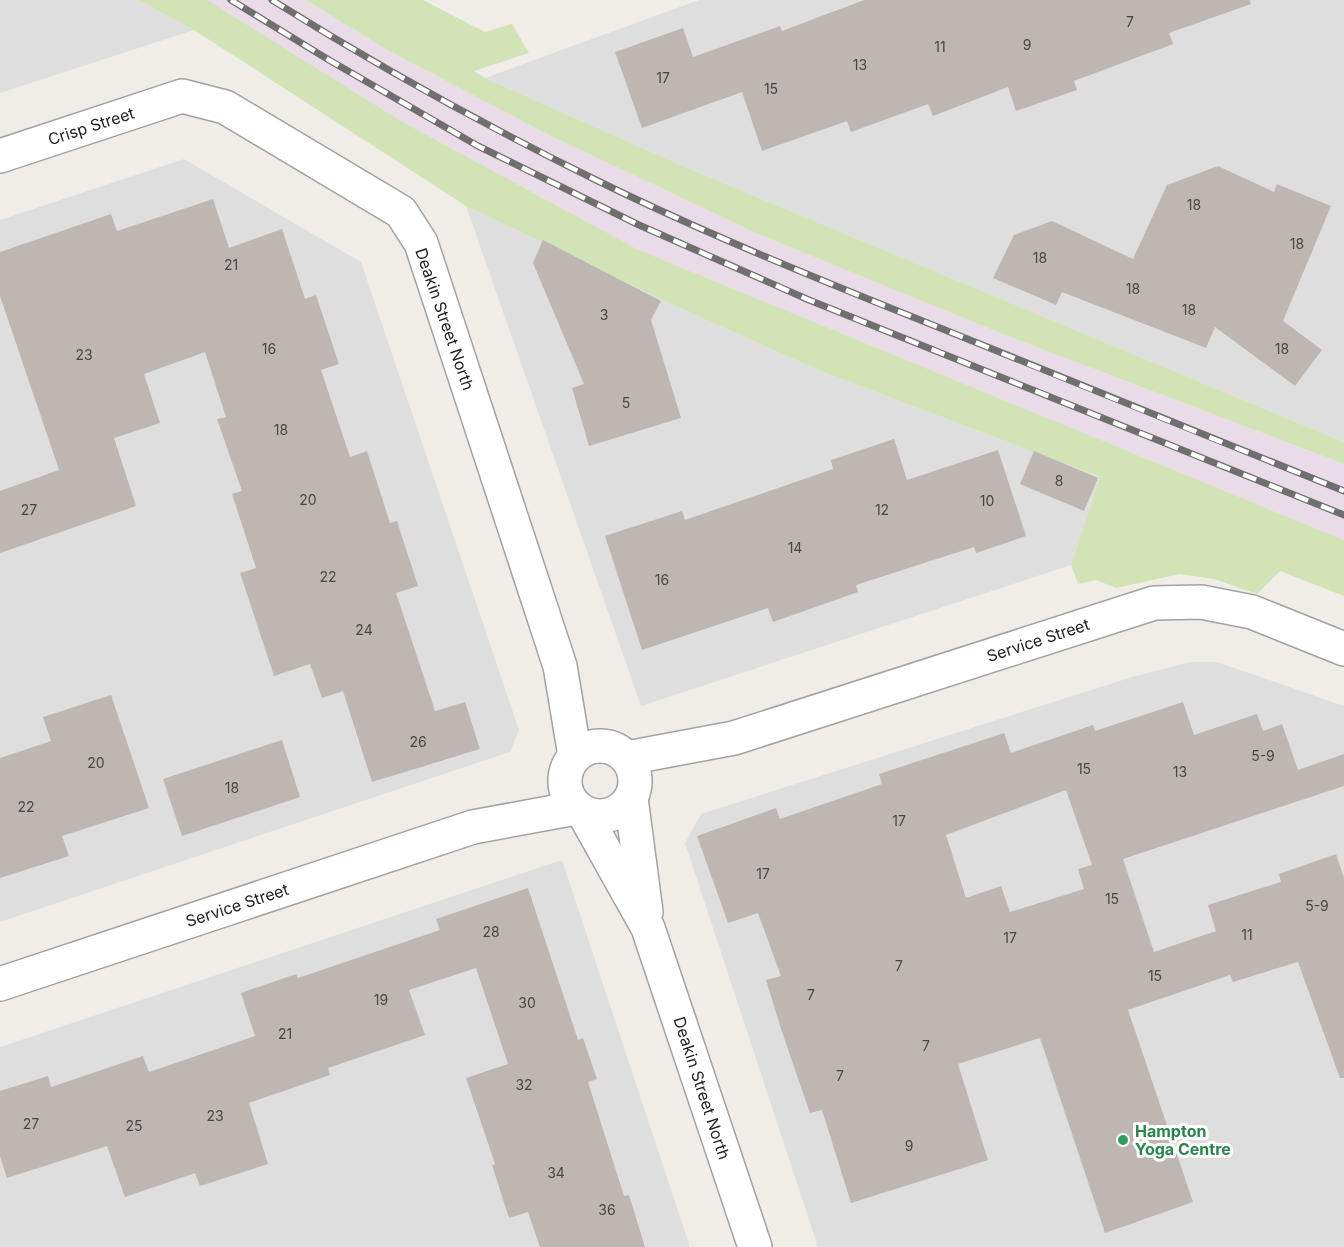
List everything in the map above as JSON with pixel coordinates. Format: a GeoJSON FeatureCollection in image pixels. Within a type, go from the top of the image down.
{"type":"FeatureCollection","features":[{"type":"Feature","properties":{"kind":"street","name":"Crisp Street"},"geometry":{"type":"LineString","coordinates":[[0,156],[182,96]]}},
{"type":"Feature","properties":{"kind":"street","name":"Deakin Street North"},"geometry":{"type":"LineString","coordinates":[[182,96],[225,107],[401,212],[421,243],[755,1247]]}},
{"type":"Feature","properties":{"kind":"street","name":"Service Street"},"geometry":{"type":"LineString","coordinates":[[0,984],[473,826],[599,781],[1154,603],[1201,602],[1252,612],[1344,649]]}},
{"type":"Feature","properties":{"kind":"street","name":"Deakin Street North"},"geometry":{"type":"LineString","coordinates":[[599,781],[648,928]]}},
{"type":"Feature","properties":{"kind":"shaded area"},"geometry":{"type":"Polygon","coordinates":[[[0,0],[138,0],[194,30],[0,93],[0,0]]]}},
{"type":"Feature","properties":{"kind":"shaded area"},"geometry":{"type":"Polygon","coordinates":[[[206,0],[306,0],[389,51],[551,136],[758,234],[1005,335],[1344,464],[1344,540],[639,250],[401,121],[206,0]]]}},
{"type":"Feature","properties":{"kind":"shaded area"},"geometry":{"type":"Polygon","coordinates":[[[699,0],[1344,0],[1344,442],[692,170],[485,78],[699,0]]]}},
{"type":"Feature","properties":{"kind":"shaded area"},"geometry":{"type":"Polygon","coordinates":[[[184,159],[361,262],[519,730],[510,752],[0,922],[0,220],[184,159]]]}},
{"type":"Feature","properties":{"kind":"shaded area"},"geometry":{"type":"Polygon","coordinates":[[[466,206],[673,305],[818,370],[1100,477],[1071,565],[641,706],[466,206]]]}},
{"type":"Feature","properties":{"kind":"shaded area"},"geometry":{"type":"Polygon","coordinates":[[[1190,662],[1217,662],[1344,706],[1344,1247],[818,1247],[685,843],[701,814],[1132,677],[1190,662]]]}},
{"type":"Feature","properties":{"kind":"shaded area"},"geometry":{"type":"Polygon","coordinates":[[[562,860],[690,1247],[0,1247],[0,1047],[562,860]]]}},
{"type":"Feature","properties":{"kind":"green space"},"geometry":{"type":"Polygon","coordinates":[[[138,0],[207,0],[401,121],[639,250],[1344,540],[1344,596],[1280,571],[1257,594],[1214,579],[1180,574],[1116,588],[1096,580],[1078,584],[1071,565],[1100,477],[818,370],[673,305],[466,206],[194,30],[138,0]]]}},
{"type":"Feature","properties":{"kind":"green space"},"geometry":{"type":"Polygon","coordinates":[[[306,0],[423,0],[485,32],[512,24],[529,53],[474,71],[485,78],[692,170],[1344,442],[1344,464],[1005,335],[758,234],[551,136],[389,51],[306,0]]]}},
{"type":"Feature","properties":{"kind":"building"},"geometry":{"type":"Polygon","coordinates":[[[864,0],[1250,0],[1251,4],[1169,33],[1173,44],[1074,81],[1077,90],[1016,111],[1008,87],[933,116],[928,104],[851,132],[847,121],[762,151],[742,92],[642,128],[615,52],[683,28],[693,57],[780,26],[782,31],[864,0]]]}},
{"type":"Feature","properties":{"kind":"building"},"geometry":{"type":"Polygon","coordinates":[[[1218,166],[1274,192],[1277,184],[1331,206],[1283,321],[1322,350],[1295,386],[1215,327],[1206,348],[1062,292],[1056,305],[993,278],[1014,235],[1052,221],[1133,259],[1167,185],[1218,166]]]}},
{"type":"Feature","properties":{"kind":"building"},"geometry":{"type":"Polygon","coordinates":[[[213,199],[229,248],[282,229],[305,299],[316,295],[339,364],[321,370],[350,457],[367,451],[390,523],[397,521],[418,586],[396,593],[435,711],[465,702],[480,749],[372,782],[343,691],[322,698],[310,664],[274,676],[240,573],[256,568],[232,494],[242,491],[217,419],[226,417],[205,352],[144,374],[160,423],[114,438],[136,506],[0,553],[0,491],[59,470],[0,296],[0,252],[111,214],[117,231],[213,199]]]}},
{"type":"Feature","properties":{"kind":"building"},"geometry":{"type":"Polygon","coordinates":[[[543,240],[661,301],[651,320],[681,418],[589,446],[572,388],[584,384],[533,263],[543,240]]]}},
{"type":"Feature","properties":{"kind":"building"},"geometry":{"type":"Polygon","coordinates":[[[894,439],[907,480],[998,450],[1026,536],[976,553],[974,547],[856,585],[858,592],[773,622],[768,608],[642,650],[605,536],[682,511],[685,520],[833,469],[831,460],[894,439]]]}},
{"type":"Feature","properties":{"kind":"building"},"geometry":{"type":"Polygon","coordinates":[[[1034,451],[1098,478],[1084,511],[1020,484],[1034,451]]]}},
{"type":"Feature","properties":{"kind":"building"},"geometry":{"type":"Polygon","coordinates":[[[111,695],[149,808],[62,836],[69,856],[0,878],[0,758],[51,741],[43,717],[111,695]]]}},
{"type":"Feature","properties":{"kind":"building"},"geometry":{"type":"Polygon","coordinates":[[[1183,702],[1194,735],[1257,714],[1263,731],[1282,724],[1298,770],[1344,754],[1344,786],[1123,859],[1154,952],[1216,931],[1208,905],[1281,882],[1279,874],[1336,854],[1344,878],[1344,1078],[1340,1078],[1298,962],[1233,982],[1230,975],[1128,1010],[1193,1202],[1105,1233],[1040,1038],[958,1064],[988,1160],[851,1203],[822,1110],[810,1113],[782,1032],[766,980],[781,976],[758,913],[728,923],[697,836],[776,808],[780,819],[882,784],[879,774],[1004,733],[1011,753],[1093,725],[1095,731],[1183,702]],[[1066,790],[946,835],[966,898],[1001,886],[1010,912],[1084,889],[1078,869],[1092,865],[1066,790]]]}},
{"type":"Feature","properties":{"kind":"building"},"geometry":{"type":"Polygon","coordinates":[[[282,740],[300,797],[182,836],[163,779],[282,740]]]}},
{"type":"Feature","properties":{"kind":"building"},"geometry":{"type":"Polygon","coordinates":[[[528,888],[578,1040],[583,1038],[597,1079],[588,1082],[624,1196],[629,1195],[645,1247],[540,1247],[528,1212],[509,1218],[492,1165],[495,1164],[466,1078],[508,1064],[476,968],[409,990],[425,1035],[328,1068],[330,1075],[249,1103],[268,1164],[200,1186],[195,1173],[125,1197],[107,1146],[7,1178],[0,1156],[0,1091],[48,1076],[51,1087],[143,1056],[149,1072],[255,1036],[241,993],[296,974],[298,978],[440,930],[436,919],[528,888]]]}},
{"type":"Feature","properties":{"kind":"railway"},"geometry":{"type":"LineString","coordinates":[[231,0],[478,146],[639,225],[809,300],[1344,515]]}},
{"type":"Feature","properties":{"kind":"railway"},"geometry":{"type":"LineString","coordinates":[[272,0],[471,116],[640,201],[827,282],[1344,491]]}},
{"type":"Feature","properties":{"kind":"place","name":"Hampton Yoga Centre"},"geometry":{"type":"Point","coordinates":[1123,1140]}}]}
